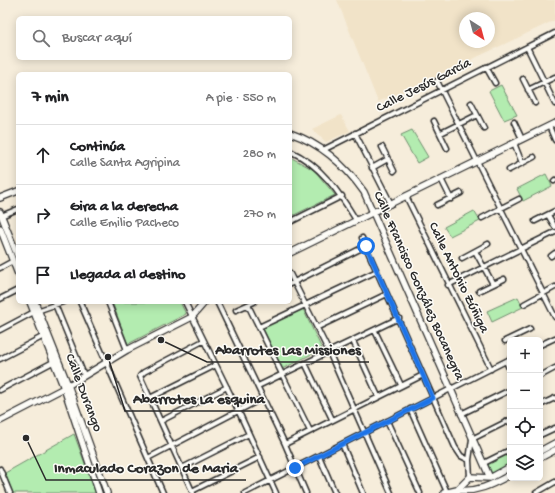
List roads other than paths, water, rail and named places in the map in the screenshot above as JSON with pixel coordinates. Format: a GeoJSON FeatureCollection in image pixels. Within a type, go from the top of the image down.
{"type":"FeatureCollection","features":[{"type":"Feature","properties":{"kind":"street","name":"Calle Jesús García"},"geometry":{"type":"LineString","coordinates":[[325,149],[555,33]]}},
{"type":"Feature","properties":{"kind":"street"},"geometry":{"type":"LineString","coordinates":[[527,47],[555,104]]}},
{"type":"Feature","properties":{"kind":"street"},"geometry":{"type":"LineString","coordinates":[[486,67],[495,83]]}},
{"type":"Feature","properties":{"kind":"street"},"geometry":{"type":"LineString","coordinates":[[528,90],[555,76]]}},
{"type":"Feature","properties":{"kind":"street"},"geometry":{"type":"LineString","coordinates":[[523,80],[535,103]]}},
{"type":"Feature","properties":{"kind":"street"},"geometry":{"type":"LineString","coordinates":[[437,81],[555,317]]}},
{"type":"Feature","properties":{"kind":"street"},"geometry":{"type":"LineString","coordinates":[[471,103],[484,128]]}},
{"type":"Feature","properties":{"kind":"street"},"geometry":{"type":"LineString","coordinates":[[441,134],[477,115]]}},
{"type":"Feature","properties":{"kind":"street"},"geometry":{"type":"LineString","coordinates":[[434,121],[448,148]]}},
{"type":"Feature","properties":{"kind":"street"},"geometry":{"type":"LineString","coordinates":[[514,122],[522,139]]}},
{"type":"Feature","properties":{"kind":"street"},"geometry":{"type":"LineString","coordinates":[[292,252],[555,123]]}},
{"type":"Feature","properties":{"kind":"street"},"geometry":{"type":"LineString","coordinates":[[548,126],[555,140]]}},
{"type":"Feature","properties":{"kind":"street"},"geometry":{"type":"LineString","coordinates":[[355,133],[391,204]]}},
{"type":"Feature","properties":{"kind":"street","name":"Calle Francisco González Bocanegra"},"geometry":{"type":"LineString","coordinates":[[292,134],[325,149],[356,181],[374,212],[490,478]]}},
{"type":"Feature","properties":{"kind":"street"},"geometry":{"type":"LineString","coordinates":[[514,143],[522,163]]}},
{"type":"Feature","properties":{"kind":"street"},"geometry":{"type":"LineString","coordinates":[[382,147],[394,171]]}},
{"type":"Feature","properties":{"kind":"street"},"geometry":{"type":"LineString","coordinates":[[292,152],[309,162],[323,174],[342,196],[356,220]]}},
{"type":"Feature","properties":{"kind":"street"},"geometry":{"type":"LineString","coordinates":[[509,170],[534,157]]}},
{"type":"Feature","properties":{"kind":"street"},"geometry":{"type":"LineString","coordinates":[[372,168],[388,159]]}},
{"type":"Feature","properties":{"kind":"street"},"geometry":{"type":"LineString","coordinates":[[440,179],[450,199]]}},
{"type":"Feature","properties":{"kind":"street"},"geometry":{"type":"LineString","coordinates":[[0,198],[16,192]]}},
{"type":"Feature","properties":{"kind":"street"},"geometry":{"type":"LineString","coordinates":[[436,205],[461,193]]}},
{"type":"Feature","properties":{"kind":"street"},"geometry":{"type":"LineString","coordinates":[[292,221],[342,196]]}},
{"type":"Feature","properties":{"kind":"street","name":"Calle Antonio Zúñiga"},"geometry":{"type":"LineString","coordinates":[[406,196],[448,285],[491,369]]}},
{"type":"Feature","properties":{"kind":"street"},"geometry":{"type":"LineString","coordinates":[[482,218],[519,199]]}},
{"type":"Feature","properties":{"kind":"street"},"geometry":{"type":"LineString","coordinates":[[16,211],[1,214],[16,259]]}},
{"type":"Feature","properties":{"kind":"street"},"geometry":{"type":"LineString","coordinates":[[535,221],[555,211]]}},
{"type":"Feature","properties":{"kind":"street"},"geometry":{"type":"LineString","coordinates":[[548,215],[555,227]]}},
{"type":"Feature","properties":{"kind":"street"},"geometry":{"type":"LineString","coordinates":[[0,228],[2,238],[16,259]]}},
{"type":"Feature","properties":{"kind":"street"},"geometry":{"type":"LineString","coordinates":[[448,285],[522,250],[555,232]]}},
{"type":"Feature","properties":{"kind":"street"},"geometry":{"type":"LineString","coordinates":[[362,238],[458,452],[464,458],[469,460]]}},
{"type":"Feature","properties":{"kind":"street"},"geometry":{"type":"LineString","coordinates":[[462,258],[488,244]]}},
{"type":"Feature","properties":{"kind":"street"},"geometry":{"type":"LineString","coordinates":[[366,246],[292,283],[318,328],[355,408],[391,493]]}},
{"type":"Feature","properties":{"kind":"street"},"geometry":{"type":"LineString","coordinates":[[475,250],[493,284]]}},
{"type":"Feature","properties":{"kind":"street"},"geometry":{"type":"LineString","coordinates":[[0,268],[16,259]]}},
{"type":"Feature","properties":{"kind":"street"},"geometry":{"type":"LineString","coordinates":[[259,327],[377,271]]}},
{"type":"Feature","properties":{"kind":"street"},"geometry":{"type":"LineString","coordinates":[[479,291],[504,279]]}},
{"type":"Feature","properties":{"kind":"street"},"geometry":{"type":"LineString","coordinates":[[524,304],[555,287]]}},
{"type":"Feature","properties":{"kind":"street"},"geometry":{"type":"LineString","coordinates":[[0,299],[16,291]]}},
{"type":"Feature","properties":{"kind":"street"},"geometry":{"type":"LineString","coordinates":[[318,328],[387,294]]}},
{"type":"Feature","properties":{"kind":"street","name":"Calle Durango"},"geometry":{"type":"LineString","coordinates":[[31,304],[36,312],[66,386],[107,493]]}},
{"type":"Feature","properties":{"kind":"street","name":"Calle Durango"},"geometry":{"type":"LineString","coordinates":[[35,304],[36,312],[53,362],[66,386],[99,493]]}},
{"type":"Feature","properties":{"kind":"street"},"geometry":{"type":"LineString","coordinates":[[0,330],[53,304]]}},
{"type":"Feature","properties":{"kind":"street"},"geometry":{"type":"LineString","coordinates":[[55,304],[84,375]]}},
{"type":"Feature","properties":{"kind":"street"},"geometry":{"type":"LineString","coordinates":[[81,304],[163,493]]}},
{"type":"Feature","properties":{"kind":"street"},"geometry":{"type":"LineString","coordinates":[[109,304],[128,350]]}},
{"type":"Feature","properties":{"kind":"street"},"geometry":{"type":"LineString","coordinates":[[186,304],[238,410],[276,493]]}},
{"type":"Feature","properties":{"kind":"street"},"geometry":{"type":"LineString","coordinates":[[0,421],[66,386],[128,350],[192,317],[203,304]]}},
{"type":"Feature","properties":{"kind":"street"},"geometry":{"type":"LineString","coordinates":[[218,304],[258,386],[306,493]]}},
{"type":"Feature","properties":{"kind":"street"},"geometry":{"type":"LineString","coordinates":[[236,310],[248,305],[310,431]]}},
{"type":"Feature","properties":{"kind":"street"},"geometry":{"type":"LineString","coordinates":[[258,386],[375,331],[399,318]]}},
{"type":"Feature","properties":{"kind":"street"},"geometry":{"type":"LineString","coordinates":[[505,341],[530,329]]}},
{"type":"Feature","properties":{"kind":"street"},"geometry":{"type":"LineString","coordinates":[[375,331],[401,385]]}},
{"type":"Feature","properties":{"kind":"street"},"geometry":{"type":"LineString","coordinates":[[0,359],[44,336]]}},
{"type":"Feature","properties":{"kind":"street"},"geometry":{"type":"LineString","coordinates":[[543,344],[555,338]]}},
{"type":"Feature","properties":{"kind":"street"},"geometry":{"type":"LineString","coordinates":[[203,341],[140,375],[192,492],[260,457]]}},
{"type":"Feature","properties":{"kind":"street"},"geometry":{"type":"LineString","coordinates":[[353,341],[378,396]]}},
{"type":"Feature","properties":{"kind":"street"},"geometry":{"type":"LineString","coordinates":[[247,493],[507,361]]}},
{"type":"Feature","properties":{"kind":"street"},"geometry":{"type":"LineString","coordinates":[[0,390],[53,362]]}},
{"type":"Feature","properties":{"kind":"street"},"geometry":{"type":"LineString","coordinates":[[305,363],[332,419]]}},
{"type":"Feature","properties":{"kind":"street"},"geometry":{"type":"LineString","coordinates":[[150,398],[216,365]]}},
{"type":"Feature","properties":{"kind":"street"},"geometry":{"type":"LineString","coordinates":[[543,374],[555,368]]}},
{"type":"Feature","properties":{"kind":"street"},"geometry":{"type":"LineString","coordinates":[[285,444],[378,396],[423,375]]}},
{"type":"Feature","properties":{"kind":"street"},"geometry":{"type":"LineString","coordinates":[[161,421],[227,387]]}},
{"type":"Feature","properties":{"kind":"street"},"geometry":{"type":"LineString","coordinates":[[461,414],[507,391]]}},
{"type":"Feature","properties":{"kind":"street"},"geometry":{"type":"LineString","coordinates":[[148,458],[263,398]]}},
{"type":"Feature","properties":{"kind":"street"},"geometry":{"type":"LineString","coordinates":[[543,404],[555,398]]}},
{"type":"Feature","properties":{"kind":"street"},"geometry":{"type":"LineString","coordinates":[[410,409],[445,492],[457,490],[465,493],[474,493],[507,477]]}},
{"type":"Feature","properties":{"kind":"street"},"geometry":{"type":"LineString","coordinates":[[387,421],[420,493]]}},
{"type":"Feature","properties":{"kind":"street"},"geometry":{"type":"LineString","coordinates":[[457,490],[470,477],[469,460],[472,439],[507,422]]}},
{"type":"Feature","properties":{"kind":"street"},"geometry":{"type":"LineString","coordinates":[[543,433],[555,428]]}},
{"type":"Feature","properties":{"kind":"street"},"geometry":{"type":"LineString","coordinates":[[182,468],[249,434]]}},
{"type":"Feature","properties":{"kind":"street"},"geometry":{"type":"LineString","coordinates":[[543,449],[555,443]]}},
{"type":"Feature","properties":{"kind":"street"},"geometry":{"type":"LineString","coordinates":[[342,444],[363,493]]}},
{"type":"Feature","properties":{"kind":"street"},"geometry":{"type":"LineString","coordinates":[[543,456],[555,450]]}},
{"type":"Feature","properties":{"kind":"street"},"geometry":{"type":"LineString","coordinates":[[484,464],[507,452]]}},
{"type":"Feature","properties":{"kind":"street"},"geometry":{"type":"LineString","coordinates":[[319,456],[335,493]]}},
{"type":"Feature","properties":{"kind":"street"},"geometry":{"type":"LineString","coordinates":[[0,469],[10,493]]}},
{"type":"Feature","properties":{"kind":"street"},"geometry":{"type":"LineString","coordinates":[[470,477],[490,478],[507,470]]}},
{"type":"Feature","properties":{"kind":"street"},"geometry":{"type":"LineString","coordinates":[[480,478],[482,484],[480,491]]}},
{"type":"Feature","properties":{"kind":"street"},"geometry":{"type":"LineString","coordinates":[[536,493],[555,482]]}},
{"type":"Feature","properties":{"kind":"place","name":"Abarrotes Las Missiones"},"geometry":{"type":"Point","coordinates":[161,340]}},
{"type":"Feature","properties":{"kind":"place","name":"Abarrotes La esquina"},"geometry":{"type":"Point","coordinates":[108,357]}},
{"type":"Feature","properties":{"kind":"place","name":"Inmaculado Corazon de Maria"},"geometry":{"type":"Point","coordinates":[26,438]}}]}
